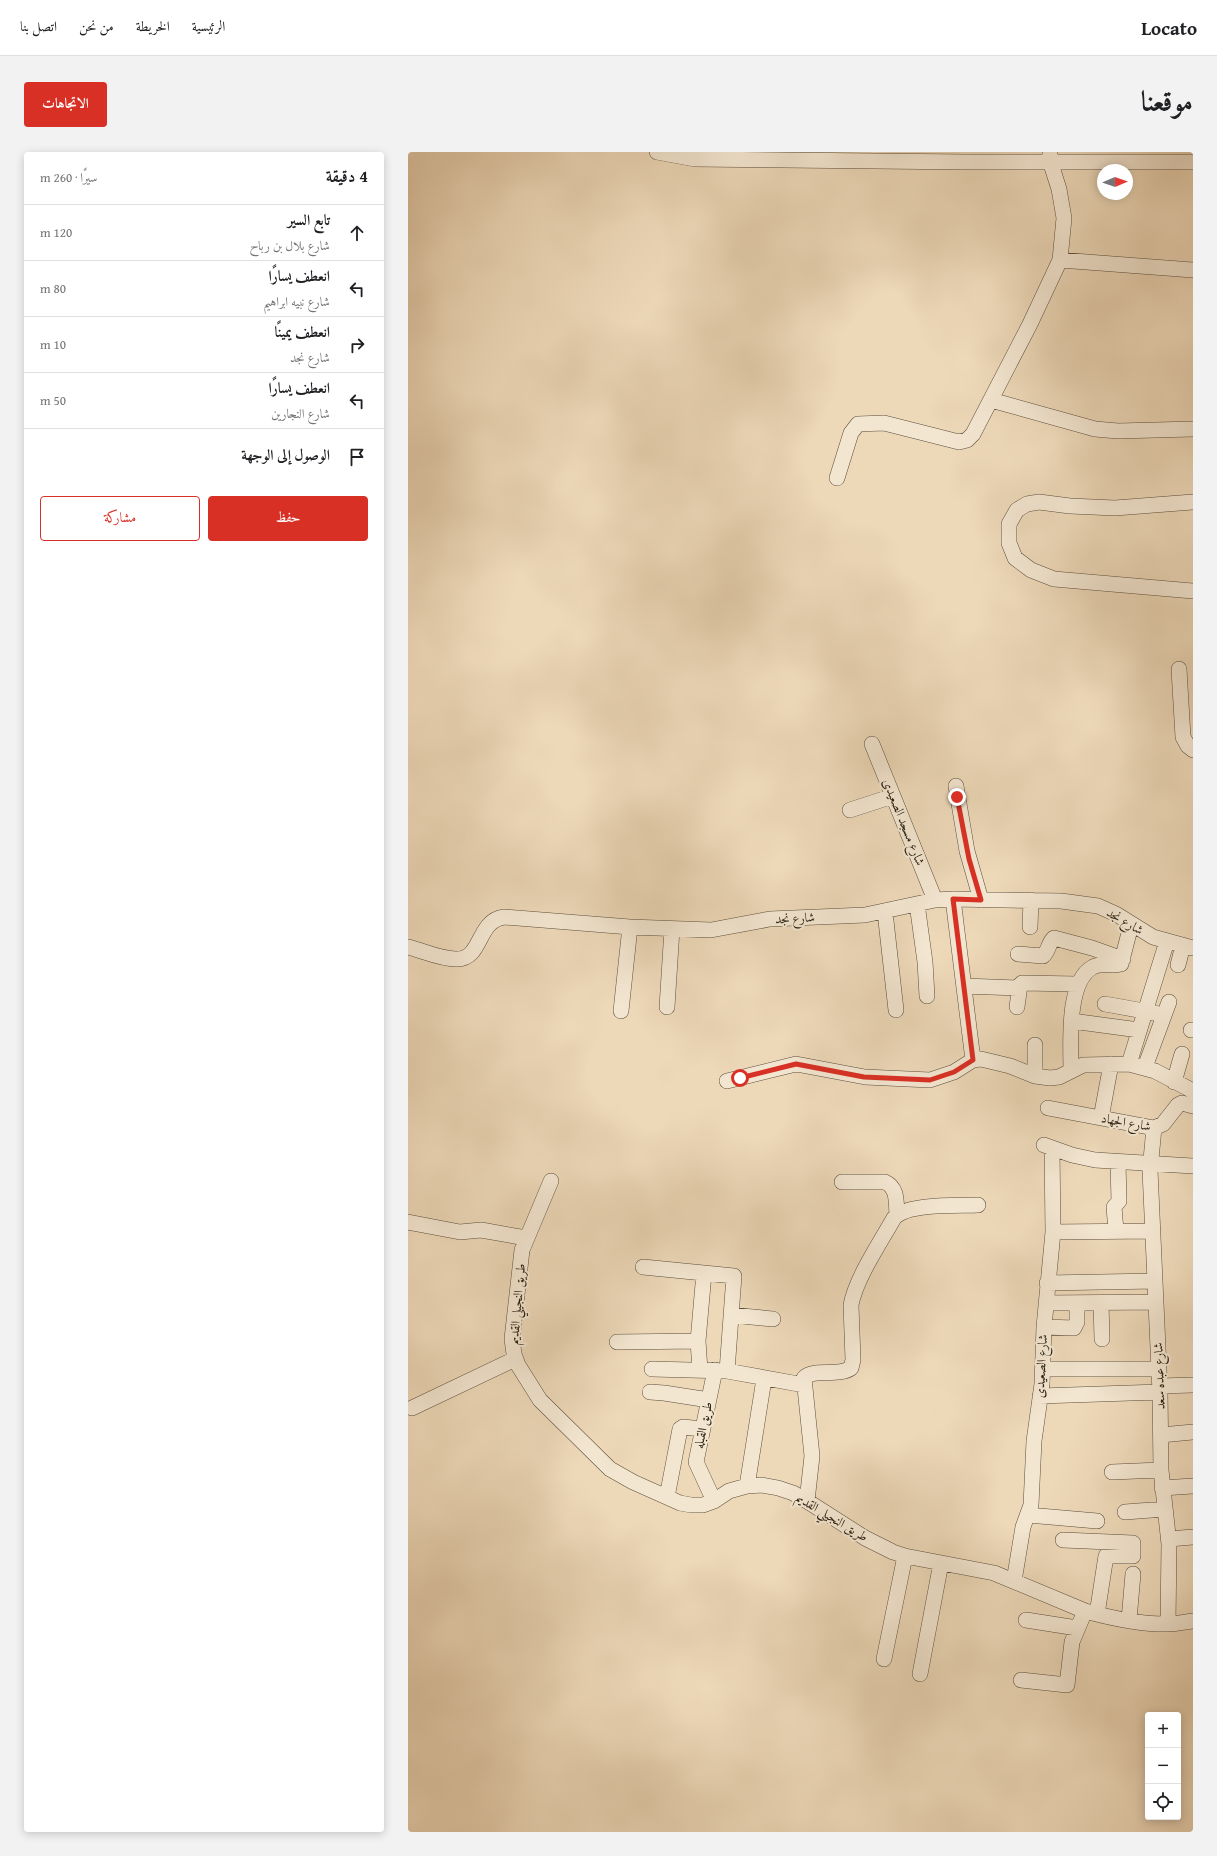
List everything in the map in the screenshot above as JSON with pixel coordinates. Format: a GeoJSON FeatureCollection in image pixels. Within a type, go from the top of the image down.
{"type":"FeatureCollection","features":[{"type":"Feature","properties":{"kind":"street"},"geometry":{"type":"LineString","coordinates":[[657,152],[695,159],[966,162],[1050,157],[1193,162]]}},
{"type":"Feature","properties":{"kind":"street"},"geometry":{"type":"LineString","coordinates":[[838,478],[851,433],[858,424],[884,423],[959,442],[967,440],[973,434],[1043,297],[1060,260],[1064,218],[1059,189],[1050,157]]}},
{"type":"Feature","properties":{"kind":"street"},"geometry":{"type":"LineString","coordinates":[[1060,260],[1193,270]]}},
{"type":"Feature","properties":{"kind":"street"},"geometry":{"type":"LineString","coordinates":[[991,400],[1095,429],[1118,432],[1193,429]]}},
{"type":"Feature","properties":{"kind":"street"},"geometry":{"type":"LineString","coordinates":[[1193,502],[1115,508],[1070,506],[1039,502],[1027,504],[1017,510],[1009,524],[1009,543],[1015,558],[1031,570],[1054,579],[1193,591]]}},
{"type":"Feature","properties":{"kind":"street"},"geometry":{"type":"LineString","coordinates":[[1179,669],[1183,736],[1188,746],[1193,750]]}},
{"type":"Feature","properties":{"kind":"street","name":"شارع مسجد الصعيدى"},"geometry":{"type":"LineString","coordinates":[[872,744],[935,900]]}},
{"type":"Feature","properties":{"kind":"street"},"geometry":{"type":"LineString","coordinates":[[956,786],[967,851],[981,900]]}},
{"type":"Feature","properties":{"kind":"street"},"geometry":{"type":"LineString","coordinates":[[850,810],[893,796]]}},
{"type":"Feature","properties":{"kind":"street"},"geometry":{"type":"LineString","coordinates":[[953,899],[973,1060]]}},
{"type":"Feature","properties":{"kind":"street","name":"شارع نجد"},"geometry":{"type":"LineString","coordinates":[[408,947],[450,958],[462,958],[472,952],[488,924],[492,920],[504,917],[630,927],[711,930],[770,919],[854,916],[885,912],[935,900],[953,899],[1074,902],[1098,906],[1116,914],[1131,925],[1153,937],[1188,947]]}},
{"type":"Feature","properties":{"kind":"street"},"geometry":{"type":"LineString","coordinates":[[1030,927],[1031,900]]}},
{"type":"Feature","properties":{"kind":"street"},"geometry":{"type":"LineString","coordinates":[[917,904],[925,962],[927,996]]}},
{"type":"Feature","properties":{"kind":"street"},"geometry":{"type":"LineString","coordinates":[[885,912],[896,1010]]}},
{"type":"Feature","properties":{"kind":"street"},"geometry":{"type":"LineString","coordinates":[[1071,1071],[1072,1021],[1077,984],[1086,972],[1092,968],[1102,964],[1118,965],[1123,959],[1131,925]]}},
{"type":"Feature","properties":{"kind":"street"},"geometry":{"type":"LineString","coordinates":[[621,1011],[630,927]]}},
{"type":"Feature","properties":{"kind":"street"},"geometry":{"type":"LineString","coordinates":[[667,1007],[672,929]]}},
{"type":"Feature","properties":{"kind":"street"},"geometry":{"type":"LineString","coordinates":[[1018,954],[1043,956],[1046,953],[1051,941],[1056,938],[1092,948],[1123,959]]}},
{"type":"Feature","properties":{"kind":"street"},"geometry":{"type":"LineString","coordinates":[[1129,1064],[1167,941]]}},
{"type":"Feature","properties":{"kind":"street"},"geometry":{"type":"LineString","coordinates":[[1178,965],[1188,947]]}},
{"type":"Feature","properties":{"kind":"street"},"geometry":{"type":"LineString","coordinates":[[1017,1006],[1019,988],[1024,982],[1077,984]]}},
{"type":"Feature","properties":{"kind":"street"},"geometry":{"type":"LineString","coordinates":[[964,986],[1019,988]]}},
{"type":"Feature","properties":{"kind":"street"},"geometry":{"type":"LineString","coordinates":[[1120,1027],[1125,1002]]}},
{"type":"Feature","properties":{"kind":"street"},"geometry":{"type":"LineString","coordinates":[[1105,1004],[1125,1002],[1145,1011],[1166,1009],[1145,1068]]}},
{"type":"Feature","properties":{"kind":"street"},"geometry":{"type":"LineString","coordinates":[[1072,1021],[1140,1030]]}},
{"type":"Feature","properties":{"kind":"street"},"geometry":{"type":"LineString","coordinates":[[1034,1076],[1035,1045]]}},
{"type":"Feature","properties":{"kind":"street"},"geometry":{"type":"LineString","coordinates":[[1174,1082],[1182,1054]]}},
{"type":"Feature","properties":{"kind":"street"},"geometry":{"type":"LineString","coordinates":[[727,1082],[796,1064],[864,1077],[930,1080],[954,1072],[973,1060],[988,1060],[1018,1068],[1034,1076],[1059,1077],[1083,1065],[1129,1064],[1145,1068],[1193,1091]]}},
{"type":"Feature","properties":{"kind":"street"},"geometry":{"type":"LineString","coordinates":[[1101,1118],[1111,1064]]}},
{"type":"Feature","properties":{"kind":"street","name":"شارع الجهاد"},"geometry":{"type":"LineString","coordinates":[[1048,1108],[1154,1128],[1163,1124],[1178,1105],[1182,1103],[1193,1106]]}},
{"type":"Feature","properties":{"kind":"street","name":"شارع عبده سعد"},"geometry":{"type":"LineString","coordinates":[[1154,1128],[1152,1164],[1150,1170],[1160,1389],[1161,1470],[1169,1539],[1168,1624]]}},
{"type":"Feature","properties":{"kind":"street","name":"شارع الصعيدى"},"geometry":{"type":"LineString","coordinates":[[1014,1581],[1023,1527],[1031,1505],[1034,1441],[1043,1369],[1044,1327],[1053,1232],[1047,1146],[1087,1159],[1118,1163]]}},
{"type":"Feature","properties":{"kind":"street"},"geometry":{"type":"LineString","coordinates":[[1116,1232],[1114,1207],[1119,1201],[1118,1163],[1193,1166]]}},
{"type":"Feature","properties":{"kind":"street","name":"طريق النجيلي القديم"},"geometry":{"type":"LineString","coordinates":[[551,1181],[522,1250],[512,1339],[515,1360],[540,1400],[610,1469],[633,1482],[680,1503],[691,1505],[703,1505],[714,1501],[729,1491],[746,1486],[762,1485],[778,1488],[794,1493],[870,1540],[905,1556],[981,1570],[1014,1581],[1091,1613],[1129,1620],[1168,1624],[1193,1621]]}},
{"type":"Feature","properties":{"kind":"street"},"geometry":{"type":"LineString","coordinates":[[807,1501],[812,1456],[804,1378],[807,1376],[843,1372],[851,1368],[853,1360],[852,1298],[857,1286],[897,1214],[895,1194],[892,1186],[879,1182],[842,1182]]}},
{"type":"Feature","properties":{"kind":"street"},"geometry":{"type":"LineString","coordinates":[[897,1214],[917,1208],[978,1206]]}},
{"type":"Feature","properties":{"kind":"street"},"geometry":{"type":"LineString","coordinates":[[408,1222],[460,1232],[481,1230],[526,1238]]}},
{"type":"Feature","properties":{"kind":"street"},"geometry":{"type":"LineString","coordinates":[[1053,1232],[1153,1231]]}},
{"type":"Feature","properties":{"kind":"street"},"geometry":{"type":"LineString","coordinates":[[643,1267],[734,1276],[732,1315],[714,1371]]}},
{"type":"Feature","properties":{"kind":"street"},"geometry":{"type":"LineString","coordinates":[[704,1273],[698,1341],[714,1371]]}},
{"type":"Feature","properties":{"kind":"street"},"geometry":{"type":"LineString","coordinates":[[1048,1283],[1155,1281]]}},
{"type":"Feature","properties":{"kind":"street"},"geometry":{"type":"LineString","coordinates":[[1046,1303],[1077,1304],[1156,1302]]}},
{"type":"Feature","properties":{"kind":"street"},"geometry":{"type":"LineString","coordinates":[[1100,1303],[1102,1339]]}},
{"type":"Feature","properties":{"kind":"street"},"geometry":{"type":"LineString","coordinates":[[1044,1327],[1074,1328],[1077,1322],[1077,1304]]}},
{"type":"Feature","properties":{"kind":"street"},"geometry":{"type":"LineString","coordinates":[[732,1315],[773,1319]]}},
{"type":"Feature","properties":{"kind":"street"},"geometry":{"type":"LineString","coordinates":[[617,1342],[698,1341]]}},
{"type":"Feature","properties":{"kind":"street"},"geometry":{"type":"LineString","coordinates":[[412,1408],[515,1360]]}},
{"type":"Feature","properties":{"kind":"street"},"geometry":{"type":"LineString","coordinates":[[652,1369],[714,1371],[804,1385]]}},
{"type":"Feature","properties":{"kind":"street"},"geometry":{"type":"LineString","coordinates":[[1043,1369],[1159,1369]]}},
{"type":"Feature","properties":{"kind":"street","name":"طريق القبله"},"geometry":{"type":"LineString","coordinates":[[714,1371],[696,1462],[714,1501]]}},
{"type":"Feature","properties":{"kind":"street"},"geometry":{"type":"LineString","coordinates":[[746,1486],[764,1378]]}},
{"type":"Feature","properties":{"kind":"street"},"geometry":{"type":"LineString","coordinates":[[1040,1396],[1160,1389],[1193,1385]]}},
{"type":"Feature","properties":{"kind":"street"},"geometry":{"type":"LineString","coordinates":[[650,1392],[709,1400]]}},
{"type":"Feature","properties":{"kind":"street"},"geometry":{"type":"LineString","coordinates":[[667,1497],[680,1429],[683,1427],[702,1430]]}},
{"type":"Feature","properties":{"kind":"street"},"geometry":{"type":"LineString","coordinates":[[1161,1435],[1193,1432]]}},
{"type":"Feature","properties":{"kind":"street"},"geometry":{"type":"LineString","coordinates":[[1112,1472],[1161,1470]]}},
{"type":"Feature","properties":{"kind":"street"},"geometry":{"type":"LineString","coordinates":[[1162,1488],[1193,1486]]}},
{"type":"Feature","properties":{"kind":"street"},"geometry":{"type":"LineString","coordinates":[[1125,1512],[1165,1509]]}},
{"type":"Feature","properties":{"kind":"street"},"geometry":{"type":"LineString","coordinates":[[1028,1515],[1097,1521]]}},
{"type":"Feature","properties":{"kind":"street"},"geometry":{"type":"LineString","coordinates":[[1169,1539],[1193,1537]]}},
{"type":"Feature","properties":{"kind":"street"},"geometry":{"type":"LineString","coordinates":[[1021,1680],[1067,1685],[1070,1650],[1077,1628],[1091,1613],[1106,1556],[1133,1556],[1133,1543],[1063,1540]]}},
{"type":"Feature","properties":{"kind":"street"},"geometry":{"type":"LineString","coordinates":[[884,1659],[905,1556]]}},
{"type":"Feature","properties":{"kind":"street"},"geometry":{"type":"LineString","coordinates":[[920,1674],[941,1563]]}},
{"type":"Feature","properties":{"kind":"street"},"geometry":{"type":"LineString","coordinates":[[1129,1620],[1133,1574]]}},
{"type":"Feature","properties":{"kind":"street"},"geometry":{"type":"LineString","coordinates":[[1026,1620],[1077,1628]]}},
{"type":"Feature","properties":{"kind":"route"},"geometry":{"type":"LineString","coordinates":[[740,1078],[789,1065],[806,1064],[864,1077],[930,1080],[954,1072],[973,1060],[953,899],[981,900],[969,859],[957,797]]}}]}
